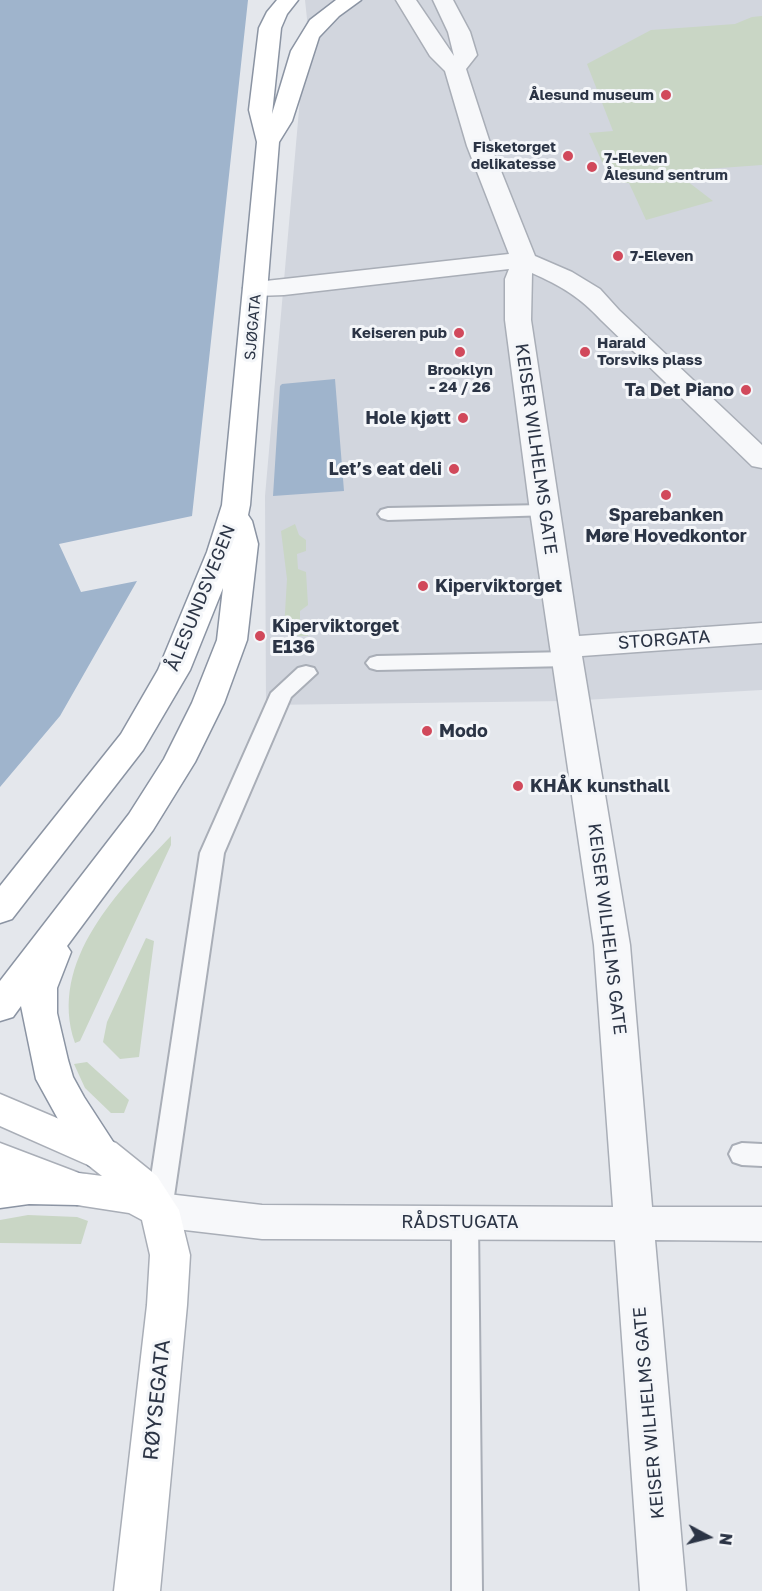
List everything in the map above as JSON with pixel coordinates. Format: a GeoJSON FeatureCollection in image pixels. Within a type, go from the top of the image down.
{"type":"FeatureCollection","features":[{"type":"Feature","properties":{"kind":"main road","name":"SJØGATA"},"geometry":{"type":"LineString","coordinates":[[235,511],[268,142],[260,110],[270,28],[277,12],[288,0]]}},
{"type":"Feature","properties":{"kind":"main road","name":"SJØGATA"},"geometry":{"type":"LineString","coordinates":[[268,142],[282,118],[306,38],[324,17],[351,0]]}},
{"type":"Feature","properties":{"kind":"main road","name":"ÅLESUNDSVEGEN"},"geometry":{"type":"LineString","coordinates":[[0,910],[101,783],[150,713],[191,632],[235,511]]}},
{"type":"Feature","properties":{"kind":"main road","name":"ÅLESUNDSVEGEN"},"geometry":{"type":"LineString","coordinates":[[0,1007],[141,822],[178,762],[208,703],[232,640],[243,544],[235,511]]}},
{"type":"Feature","properties":{"kind":"main road"},"geometry":{"type":"LineString","coordinates":[[69,919],[39,988],[39,1012],[55,1079],[102,1154]]}},
{"type":"Feature","properties":{"kind":"main road","name":"RØYSEGATA"},"geometry":{"type":"LineString","coordinates":[[0,1109],[102,1154],[143,1188],[159,1210],[170,1255],[167,1305],[137,1591]]}},
{"type":"Feature","properties":{"kind":"main road"},"geometry":{"type":"LineString","coordinates":[[0,1159],[78,1189]]}},
{"type":"Feature","properties":{"kind":"main road"},"geometry":{"type":"LineString","coordinates":[[0,1192],[29,1188],[78,1189],[136,1198],[159,1210]]}},
{"type":"Feature","properties":{"kind":"street"},"geometry":{"type":"LineString","coordinates":[[406,0],[441,56],[455,69],[479,146],[524,260]]}},
{"type":"Feature","properties":{"kind":"street"},"geometry":{"type":"LineString","coordinates":[[443,0],[459,32],[466,55],[455,69]]}},
{"type":"Feature","properties":{"kind":"street"},"geometry":{"type":"LineString","coordinates":[[256,288],[295,286],[524,260],[563,277],[591,294],[762,460]]}},
{"type":"Feature","properties":{"kind":"street","name":"KEISER WILHELMS GATE"},"geometry":{"type":"LineString","coordinates":[[524,260],[518,279],[518,320],[544,511],[612,945],[663,1591]]}},
{"type":"Feature","properties":{"kind":"street","name":"STORGATA"},"geometry":{"type":"LineString","coordinates":[[568,653],[762,633]]}},
{"type":"Feature","properties":{"kind":"street","name":"RÅDSTUGATA"},"geometry":{"type":"LineString","coordinates":[[159,1210],[262,1222],[762,1224]]}},
{"type":"Feature","properties":{"kind":"lane"},"geometry":{"type":"LineString","coordinates":[[388,514],[544,511]]}},
{"type":"Feature","properties":{"kind":"lane"},"geometry":{"type":"LineString","coordinates":[[377,663],[568,653]]}},
{"type":"Feature","properties":{"kind":"lane"},"geometry":{"type":"LineString","coordinates":[[159,1210],[212,853],[282,693],[306,674]]}},
{"type":"Feature","properties":{"kind":"lane"},"geometry":{"type":"LineString","coordinates":[[465,1222],[467,1591]]}},
{"type":"Feature","properties":{"kind":"shaded area"},"geometry":{"type":"Polygon","coordinates":[[[305,0],[762,0],[762,690],[566,701],[266,705],[265,496],[307,19],[305,0]]]}},
{"type":"Feature","properties":{"kind":"green space"},"geometry":{"type":"Polygon","coordinates":[[[762,16],[762,165],[693,170],[687,181],[713,201],[646,220],[629,183],[622,183],[613,164],[603,164],[589,133],[613,131],[587,64],[651,30],[735,24],[752,17],[762,16]]]}},
{"type":"Feature","properties":{"kind":"green space"},"geometry":{"type":"Polygon","coordinates":[[[295,524],[299,535],[306,540],[306,551],[297,554],[298,569],[306,572],[308,605],[300,611],[300,627],[308,630],[308,636],[299,636],[284,630],[287,579],[281,531],[295,524]]]}},
{"type":"Feature","properties":{"kind":"green space"},"geometry":{"type":"Polygon","coordinates":[[[171,836],[171,845],[80,1041],[75,1043],[69,1013],[71,984],[80,955],[93,929],[111,903],[171,836]]]}},
{"type":"Feature","properties":{"kind":"green space"},"geometry":{"type":"Polygon","coordinates":[[[146,938],[154,941],[139,1057],[120,1059],[103,1042],[107,1022],[146,938]]]}},
{"type":"Feature","properties":{"kind":"green space"},"geometry":{"type":"Polygon","coordinates":[[[87,1062],[129,1100],[124,1113],[111,1113],[85,1088],[74,1064],[87,1062]]]}},
{"type":"Feature","properties":{"kind":"green space"},"geometry":{"type":"Polygon","coordinates":[[[28,1215],[77,1217],[88,1221],[81,1244],[0,1243],[0,1220],[28,1215]]]}},
{"type":"Feature","properties":{"kind":"water"},"geometry":{"type":"Polygon","coordinates":[[[0,0],[248,0],[192,516],[59,544],[81,592],[137,581],[60,716],[0,787],[0,0]]]}},
{"type":"Feature","properties":{"kind":"water"},"geometry":{"type":"Polygon","coordinates":[[[335,379],[344,491],[273,496],[280,386],[335,379]]]}},
{"type":"Feature","properties":{"kind":"place","name":"Ålesund museum"},"geometry":{"type":"Point","coordinates":[666,95]}},
{"type":"Feature","properties":{"kind":"place","name":"Fisketorget delikatesse"},"geometry":{"type":"Point","coordinates":[568,156]}},
{"type":"Feature","properties":{"kind":"place","name":"7-Eleven Ålesund sentrum"},"geometry":{"type":"Point","coordinates":[592,167]}},
{"type":"Feature","properties":{"kind":"place","name":"7-Eleven"},"geometry":{"type":"Point","coordinates":[618,256]}},
{"type":"Feature","properties":{"kind":"place","name":"Keiseren pub"},"geometry":{"type":"Point","coordinates":[459,333]}},
{"type":"Feature","properties":{"kind":"place","name":"Brooklyn - 24 / 26"},"geometry":{"type":"Point","coordinates":[460,352]}},
{"type":"Feature","properties":{"kind":"place","name":"Harald Torsviks plass"},"geometry":{"type":"Point","coordinates":[585,352]}},
{"type":"Feature","properties":{"kind":"place","name":"Ta Det Piano"},"geometry":{"type":"Point","coordinates":[746,390]}},
{"type":"Feature","properties":{"kind":"place","name":"Hole kjøtt"},"geometry":{"type":"Point","coordinates":[463,418]}},
{"type":"Feature","properties":{"kind":"place","name":"Let’s eat deli"},"geometry":{"type":"Point","coordinates":[454,469]}},
{"type":"Feature","properties":{"kind":"place","name":"Sparebanken Møre Hovedkontor"},"geometry":{"type":"Point","coordinates":[666,495]}},
{"type":"Feature","properties":{"kind":"place","name":"Kiperviktorget"},"geometry":{"type":"Point","coordinates":[423,586]}},
{"type":"Feature","properties":{"kind":"place","name":"Kiperviktorget E136"},"geometry":{"type":"Point","coordinates":[260,636]}},
{"type":"Feature","properties":{"kind":"place","name":"Modo"},"geometry":{"type":"Point","coordinates":[427,731]}},
{"type":"Feature","properties":{"kind":"place","name":"KHÅK kunsthall"},"geometry":{"type":"Point","coordinates":[518,786]}}]}
